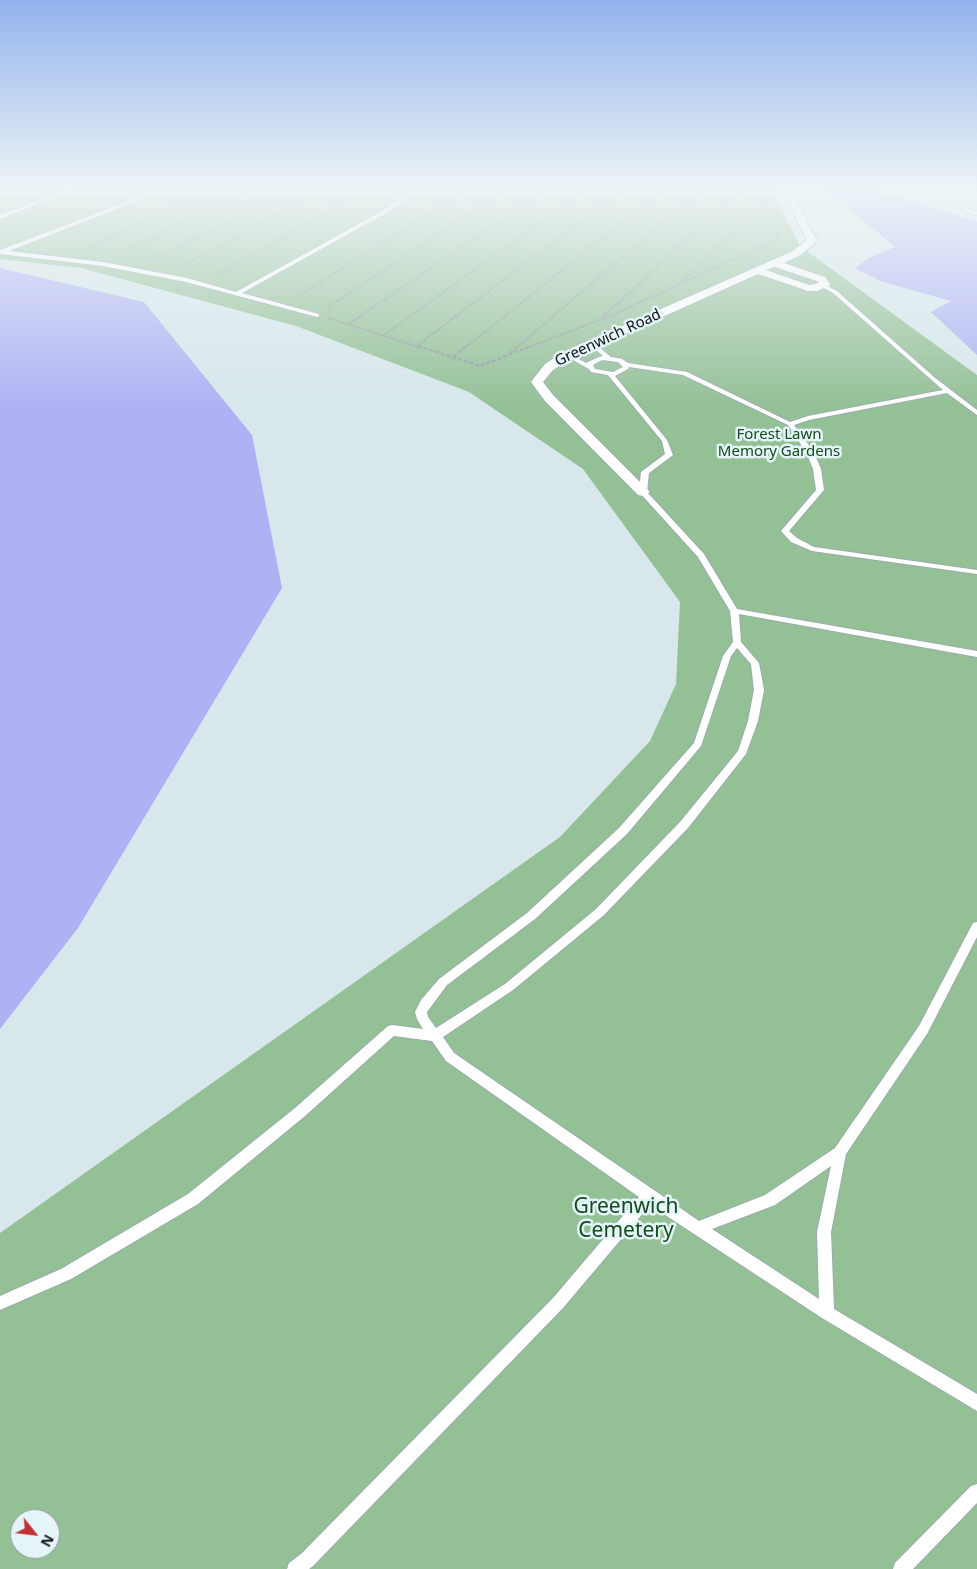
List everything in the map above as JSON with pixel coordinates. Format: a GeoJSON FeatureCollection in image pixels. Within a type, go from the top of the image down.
{"type":"FeatureCollection","features":[{"type":"Feature","properties":{"kind":"street","name":"Greenwich Road"},"geometry":{"type":"LineString","coordinates":[[549,398],[537,382],[549,367],[567,355],[779,261]]}},
{"type":"Feature","properties":{"kind":"street"},"geometry":{"type":"LineString","coordinates":[[758,271],[803,287],[817,288],[824,286],[825,282],[821,279],[775,263]]}},
{"type":"Feature","properties":{"kind":"street"},"geometry":{"type":"LineString","coordinates":[[549,398],[643,492]]}},
{"type":"Feature","properties":{"kind":"lane"},"geometry":{"type":"LineString","coordinates":[[81,261],[202,283],[317,315]]}},
{"type":"Feature","properties":{"kind":"lane"},"geometry":{"type":"LineString","coordinates":[[239,292],[294,261]]}},
{"type":"Feature","properties":{"kind":"lane"},"geometry":{"type":"LineString","coordinates":[[824,286],[835,292],[977,414]]}},
{"type":"Feature","properties":{"kind":"lane"},"geometry":{"type":"LineString","coordinates":[[592,344],[608,358]]}},
{"type":"Feature","properties":{"kind":"lane"},"geometry":{"type":"LineString","coordinates":[[567,355],[598,373],[610,374],[624,371],[626,365]]}},
{"type":"Feature","properties":{"kind":"lane"},"geometry":{"type":"LineString","coordinates":[[589,367],[593,360],[608,358],[620,360],[626,365],[685,373],[790,424],[810,452],[817,469],[820,490],[785,531],[794,540],[812,549],[977,572]]}},
{"type":"Feature","properties":{"kind":"lane"},"geometry":{"type":"LineString","coordinates":[[0,1303],[66,1274],[193,1199],[300,1112],[392,1030],[434,1036],[509,987],[600,912],[684,825],[743,752],[753,721],[759,690],[755,663],[737,642],[734,611],[701,556],[643,492],[646,472],[669,455],[665,441],[610,374]]}},
{"type":"Feature","properties":{"kind":"lane"},"geometry":{"type":"LineString","coordinates":[[790,424],[808,418],[948,391]]}},
{"type":"Feature","properties":{"kind":"lane"},"geometry":{"type":"LineString","coordinates":[[734,611],[977,654]]}},
{"type":"Feature","properties":{"kind":"lane"},"geometry":{"type":"LineString","coordinates":[[737,642],[727,656],[698,744],[623,831],[531,916],[443,982],[425,1004],[421,1012],[423,1019],[450,1057],[649,1196],[827,1313],[977,1403]]}},
{"type":"Feature","properties":{"kind":"lane"},"geometry":{"type":"LineString","coordinates":[[697,1228],[770,1200],[840,1152],[923,1030],[977,926]]}},
{"type":"Feature","properties":{"kind":"lane"},"geometry":{"type":"LineString","coordinates":[[827,1313],[824,1232],[840,1152]]}},
{"type":"Feature","properties":{"kind":"lane"},"geometry":{"type":"LineString","coordinates":[[301,1566],[558,1303],[649,1196]]}},
{"type":"Feature","properties":{"kind":"lane"},"geometry":{"type":"LineString","coordinates":[[901,1569],[977,1492]]}},
{"type":"Feature","properties":{"kind":"path"},"geometry":{"type":"LineString","coordinates":[[103,264],[108,261]]}},
{"type":"Feature","properties":{"kind":"path"},"geometry":{"type":"LineString","coordinates":[[134,270],[151,261]]}},
{"type":"Feature","properties":{"kind":"path"},"geometry":{"type":"LineString","coordinates":[[165,276],[192,261]]}},
{"type":"Feature","properties":{"kind":"path"},"geometry":{"type":"LineString","coordinates":[[202,283],[240,261]]}},
{"type":"Feature","properties":{"kind":"path"},"geometry":{"type":"LineString","coordinates":[[284,305],[354,261]]}},
{"type":"Feature","properties":{"kind":"path"},"geometry":{"type":"LineString","coordinates":[[317,315],[398,261]]}},
{"type":"Feature","properties":{"kind":"path"},"geometry":{"type":"LineString","coordinates":[[349,324],[441,261]]}},
{"type":"Feature","properties":{"kind":"path"},"geometry":{"type":"LineString","coordinates":[[384,335],[486,261]]}},
{"type":"Feature","properties":{"kind":"path"},"geometry":{"type":"LineString","coordinates":[[417,346],[529,261]]}},
{"type":"Feature","properties":{"kind":"path"},"geometry":{"type":"LineString","coordinates":[[453,357],[573,261]]}},
{"type":"Feature","properties":{"kind":"path"},"geometry":{"type":"LineString","coordinates":[[508,355],[618,261]]}},
{"type":"Feature","properties":{"kind":"path"},"geometry":{"type":"LineString","coordinates":[[600,320],[663,261]]}},
{"type":"Feature","properties":{"kind":"path"},"geometry":{"type":"LineString","coordinates":[[677,285],[703,261]]}},
{"type":"Feature","properties":{"kind":"path"},"geometry":{"type":"LineString","coordinates":[[317,315],[480,366],[600,320],[729,261]]}},
{"type":"Feature","properties":{"kind":"green space","name":"Greenwich Cemetery"},"geometry":{"type":"Polygon","coordinates":[[[20,261],[821,261],[977,375],[977,1569],[0,1569],[0,1233],[560,837],[650,741],[676,684],[680,602],[583,469],[469,392],[296,326],[81,268],[20,261]]]}},
{"type":"Feature","properties":{"kind":"water"},"geometry":{"type":"Polygon","coordinates":[[[864,261],[977,261],[977,355],[931,312],[951,301],[883,282],[855,268],[864,261]]]}},
{"type":"Feature","properties":{"kind":"water"},"geometry":{"type":"Polygon","coordinates":[[[0,268],[144,302],[252,435],[282,588],[78,928],[0,1029],[0,268]]]}},
{"type":"Feature","properties":{"kind":"park label","name":"Forest Lawn Memory Gardens"},"geometry":{"type":"Point","coordinates":[779,444]}}]}
